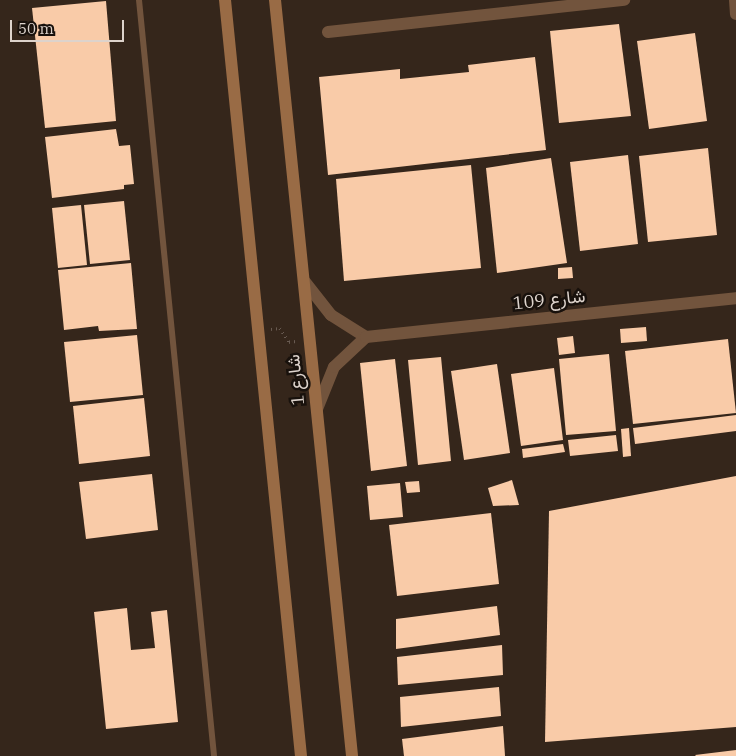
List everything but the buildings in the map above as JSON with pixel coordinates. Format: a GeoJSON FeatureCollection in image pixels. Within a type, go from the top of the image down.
{"type":"FeatureCollection","features":[{"type":"Feature","properties":{"kind":"street","name":"شارع 1"},"geometry":{"type":"LineString","coordinates":[[225,0],[301,756]]}},
{"type":"Feature","properties":{"kind":"street","name":"شارع 1"},"geometry":{"type":"LineString","coordinates":[[274,0],[305,282],[352,756]]}},
{"type":"Feature","properties":{"kind":"street"},"geometry":{"type":"LineString","coordinates":[[328,32],[624,0]]}},
{"type":"Feature","properties":{"kind":"street"},"geometry":{"type":"LineString","coordinates":[[735,0],[736,14]]}},
{"type":"Feature","properties":{"kind":"street"},"geometry":{"type":"LineString","coordinates":[[305,282],[331,315],[366,337],[348,350],[334,367],[317,409]]}},
{"type":"Feature","properties":{"kind":"street","name":"شارع 109"},"geometry":{"type":"LineString","coordinates":[[366,337],[736,298]]}},
{"type":"Feature","properties":{"kind":"lane"},"geometry":{"type":"LineString","coordinates":[[139,0],[214,756]]}},
{"type":"Feature","properties":{"kind":"path"},"geometry":{"type":"LineString","coordinates":[[258,330],[280,328],[289,342],[310,340]]}}]}
